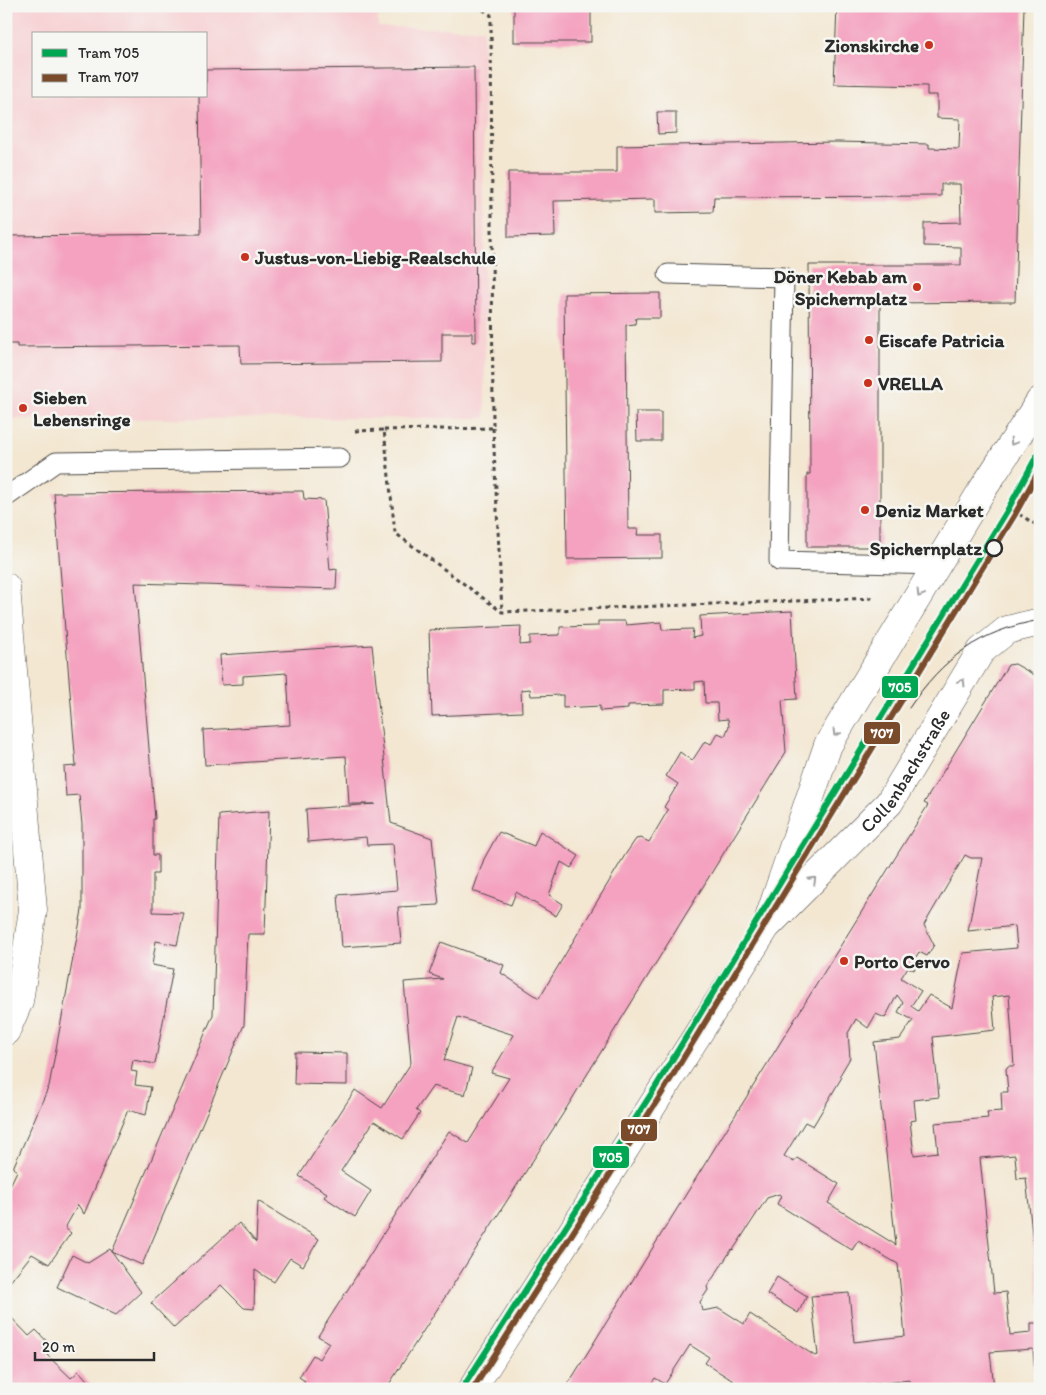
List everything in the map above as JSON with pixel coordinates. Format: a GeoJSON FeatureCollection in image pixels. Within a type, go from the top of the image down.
{"type":"FeatureCollection","features":[{"type":"Feature","properties":{"kind":"street","name":"Collenbachstraße"},"geometry":{"type":"LineString","coordinates":[[766,927],[828,745],[981,492],[1040,401]]}},
{"type":"Feature","properties":{"kind":"street"},"geometry":{"type":"LineString","coordinates":[[6,587],[33,910],[19,1001],[6,1031]]}},
{"type":"Feature","properties":{"kind":"street","name":"Collenbachstraße"},"geometry":{"type":"LineString","coordinates":[[472,1389],[766,927],[889,803],[981,651],[1007,630],[1040,622]]}},
{"type":"Feature","properties":{"kind":"lane"},"geometry":{"type":"LineString","coordinates":[[668,274],[784,276],[779,561],[938,565]]}},
{"type":"Feature","properties":{"kind":"lane"},"geometry":{"type":"LineString","coordinates":[[6,497],[56,462],[340,458]]}},
{"type":"Feature","properties":{"kind":"path"},"geometry":{"type":"LineString","coordinates":[[477,6],[491,15],[493,428],[502,612]]}},
{"type":"Feature","properties":{"kind":"path"},"geometry":{"type":"LineString","coordinates":[[354,430],[493,428]]}},
{"type":"Feature","properties":{"kind":"path"},"geometry":{"type":"LineString","coordinates":[[384,430],[395,533],[502,612],[919,597]]}},
{"type":"Feature","properties":{"kind":"shaded area","name":"Justus-von-Liebig-Realschule"},"geometry":{"type":"Polygon","coordinates":[[[6,6],[378,6],[378,27],[483,29],[485,418],[6,419],[6,6]]]}},
{"type":"Feature","properties":{"kind":"building"},"geometry":{"type":"Polygon","coordinates":[[[514,6],[591,6],[591,42],[514,42],[514,6]]]}},
{"type":"Feature","properties":{"kind":"building"},"geometry":{"type":"Polygon","coordinates":[[[837,6],[1024,6],[1015,302],[880,303],[880,547],[807,547],[807,474],[810,474],[809,265],[961,265],[961,247],[924,246],[924,223],[961,222],[960,184],[941,184],[941,196],[714,197],[713,212],[655,213],[655,199],[554,201],[555,236],[508,237],[508,172],[617,172],[617,146],[837,142],[929,144],[929,148],[959,149],[960,119],[937,118],[937,95],[927,95],[927,86],[834,84],[837,6]]]}},
{"type":"Feature","properties":{"kind":"building"},"geometry":{"type":"Polygon","coordinates":[[[474,67],[476,342],[472,342],[472,333],[442,333],[442,362],[241,364],[240,345],[17,347],[17,344],[6,344],[6,236],[201,234],[199,98],[208,98],[208,70],[474,67]]]}},
{"type":"Feature","properties":{"kind":"building"},"geometry":{"type":"Polygon","coordinates":[[[657,112],[676,112],[676,133],[658,134],[657,112]]]}},
{"type":"Feature","properties":{"kind":"building"},"geometry":{"type":"Polygon","coordinates":[[[660,293],[660,318],[636,318],[635,324],[626,325],[628,529],[638,529],[637,535],[662,535],[662,558],[567,559],[564,294],[660,293]]]}},
{"type":"Feature","properties":{"kind":"building"},"geometry":{"type":"Polygon","coordinates":[[[636,412],[661,412],[661,441],[637,441],[636,412]]]}},
{"type":"Feature","properties":{"kind":"building"},"geometry":{"type":"Polygon","coordinates":[[[303,491],[304,499],[324,500],[330,570],[337,569],[336,589],[135,583],[155,819],[153,819],[153,855],[158,855],[158,874],[153,874],[153,912],[184,913],[177,945],[156,941],[152,965],[173,969],[155,1064],[133,1060],[131,1071],[137,1072],[135,1085],[151,1087],[146,1115],[128,1110],[84,1214],[78,1205],[65,1228],[71,1233],[49,1264],[32,1254],[6,1287],[6,1188],[8,1190],[17,1171],[13,1168],[49,1086],[82,910],[82,824],[79,795],[66,796],[64,767],[76,766],[54,493],[303,491]]]}},
{"type":"Feature","properties":{"kind":"building"},"geometry":{"type":"Polygon","coordinates":[[[792,611],[797,699],[782,700],[786,752],[564,1112],[386,1389],[299,1389],[305,1381],[299,1377],[313,1355],[319,1359],[329,1343],[318,1336],[449,1131],[468,1143],[509,1078],[491,1073],[514,1035],[458,1017],[444,1060],[472,1068],[465,1095],[433,1086],[416,1110],[420,1113],[403,1139],[374,1121],[341,1171],[371,1191],[355,1217],[324,1197],[327,1193],[299,1176],[355,1090],[382,1108],[411,1063],[404,982],[443,979],[429,974],[441,942],[504,965],[501,973],[539,998],[625,855],[636,839],[641,838],[649,842],[668,810],[664,807],[678,784],[666,776],[680,752],[692,761],[705,741],[711,744],[718,733],[725,736],[729,726],[728,719],[718,720],[717,703],[705,703],[704,681],[695,682],[695,689],[664,690],[664,704],[628,705],[628,709],[600,711],[600,706],[563,708],[563,695],[531,696],[530,689],[521,690],[522,712],[432,716],[429,630],[521,626],[520,645],[530,644],[530,636],[560,635],[560,627],[598,626],[598,621],[625,621],[626,625],[661,622],[662,630],[693,629],[692,638],[701,636],[700,616],[792,611]]]}},
{"type":"Feature","properties":{"kind":"building"},"geometry":{"type":"Polygon","coordinates":[[[372,645],[391,823],[432,838],[439,905],[398,907],[401,943],[342,947],[338,895],[397,890],[393,844],[367,845],[366,837],[308,842],[306,809],[375,804],[349,804],[346,756],[205,765],[203,730],[290,725],[287,673],[243,676],[243,684],[222,685],[220,655],[372,645]]]}},
{"type":"Feature","properties":{"kind":"building"},"geometry":{"type":"Polygon","coordinates":[[[1015,664],[1040,678],[1040,1306],[1026,1178],[1017,1179],[1015,1155],[980,1158],[994,1293],[1006,1292],[1010,1335],[1031,1333],[1031,1323],[1040,1323],[1040,1373],[1035,1374],[1033,1349],[990,1352],[994,1387],[911,1389],[910,1380],[859,1386],[860,1389],[746,1389],[705,1363],[709,1357],[690,1345],[665,1384],[655,1378],[648,1389],[565,1389],[928,805],[924,803],[1008,665],[1015,664]],[[965,855],[924,925],[934,945],[927,956],[919,952],[914,960],[917,963],[914,970],[908,967],[901,978],[921,991],[911,1006],[918,1011],[929,995],[952,1008],[963,953],[1017,948],[1015,926],[968,931],[982,858],[971,858],[965,855]],[[897,995],[885,1018],[876,1014],[868,1028],[856,1019],[848,1033],[850,1058],[840,1075],[842,1077],[813,1126],[805,1122],[784,1156],[794,1162],[797,1158],[839,1184],[828,1203],[896,1245],[874,1042],[900,1039],[913,1020],[898,1012],[903,1003],[897,995]],[[1009,995],[992,997],[995,1030],[933,1037],[939,1097],[914,1100],[916,1120],[910,1121],[914,1155],[938,1152],[935,1123],[988,1118],[987,1112],[1002,1111],[1001,1092],[1008,1092],[1006,1069],[1008,1066],[1014,1066],[1009,995]],[[779,1194],[767,1198],[707,1287],[708,1290],[700,1302],[702,1311],[719,1308],[744,1324],[750,1314],[815,1356],[818,1355],[811,1296],[849,1293],[854,1342],[905,1336],[898,1264],[858,1241],[852,1250],[777,1204],[781,1196],[779,1194]]]}},
{"type":"Feature","properties":{"kind":"building"},"geometry":{"type":"Polygon","coordinates":[[[269,811],[265,934],[248,934],[244,1025],[142,1265],[112,1252],[213,1015],[219,815],[269,811]]]}},
{"type":"Feature","properties":{"kind":"building"},"geometry":{"type":"Polygon","coordinates":[[[540,831],[579,856],[571,868],[561,862],[549,895],[563,904],[556,916],[516,892],[511,905],[473,891],[484,859],[499,832],[534,846],[540,831]]]}},
{"type":"Feature","properties":{"kind":"building"},"geometry":{"type":"Polygon","coordinates":[[[295,1052],[347,1053],[347,1085],[294,1084],[295,1052]]]}},
{"type":"Feature","properties":{"kind":"building"},"geometry":{"type":"Polygon","coordinates":[[[258,1201],[319,1239],[303,1266],[290,1258],[274,1282],[255,1270],[254,1309],[244,1308],[221,1285],[174,1328],[151,1303],[239,1223],[256,1242],[258,1201]]]}},
{"type":"Feature","properties":{"kind":"building"},"geometry":{"type":"Polygon","coordinates":[[[110,1249],[141,1292],[116,1315],[57,1287],[72,1255],[88,1263],[110,1249]]]}},
{"type":"Feature","properties":{"kind":"building"},"geometry":{"type":"Polygon","coordinates":[[[777,1277],[807,1296],[798,1313],[767,1294],[777,1277]]]}},
{"type":"Feature","properties":{"kind":"building"},"geometry":{"type":"Polygon","coordinates":[[[6,1312],[29,1336],[36,1330],[53,1348],[47,1355],[71,1378],[79,1371],[95,1389],[6,1389],[6,1312]]]}},
{"type":"Feature","properties":{"kind":"tram line","name":"705"},"geometry":{"type":"LineString","coordinates":[[462,1389],[655,1088],[1007,511],[1040,450]]}},
{"type":"Feature","properties":{"kind":"tram line"},"geometry":{"type":"LineString","coordinates":[[1007,511],[1040,459]]}},
{"type":"Feature","properties":{"kind":"tram line","name":"707"},"geometry":{"type":"LineString","coordinates":[[473,1389],[662,1093],[1014,516],[1040,469]]}},
{"type":"Feature","properties":{"kind":"tram line"},"geometry":{"type":"LineString","coordinates":[[909,708],[935,675],[964,649],[999,631],[1040,620]]}},
{"type":"Feature","properties":{"kind":"place","name":"Zionskirche"},"geometry":{"type":"Point","coordinates":[929,45]}},
{"type":"Feature","properties":{"kind":"place","name":"Justus-von-Liebig-Realschule"},"geometry":{"type":"Point","coordinates":[245,257]}},
{"type":"Feature","properties":{"kind":"place","name":"Döner Kebab am Spichernplatz"},"geometry":{"type":"Point","coordinates":[917,287]}},
{"type":"Feature","properties":{"kind":"place","name":"Eiscafe Patricia"},"geometry":{"type":"Point","coordinates":[869,340]}},
{"type":"Feature","properties":{"kind":"place","name":"VRELLA"},"geometry":{"type":"Point","coordinates":[868,383]}},
{"type":"Feature","properties":{"kind":"place","name":"Sieben Lebensringe"},"geometry":{"type":"Point","coordinates":[23,408]}},
{"type":"Feature","properties":{"kind":"place","name":"Deniz Market"},"geometry":{"type":"Point","coordinates":[865,510]}},
{"type":"Feature","properties":{"kind":"place","name":"Spichernplatz"},"geometry":{"type":"Point","coordinates":[994,548]}},
{"type":"Feature","properties":{"kind":"place","name":"Porto Cervo"},"geometry":{"type":"Point","coordinates":[844,961]}}]}
